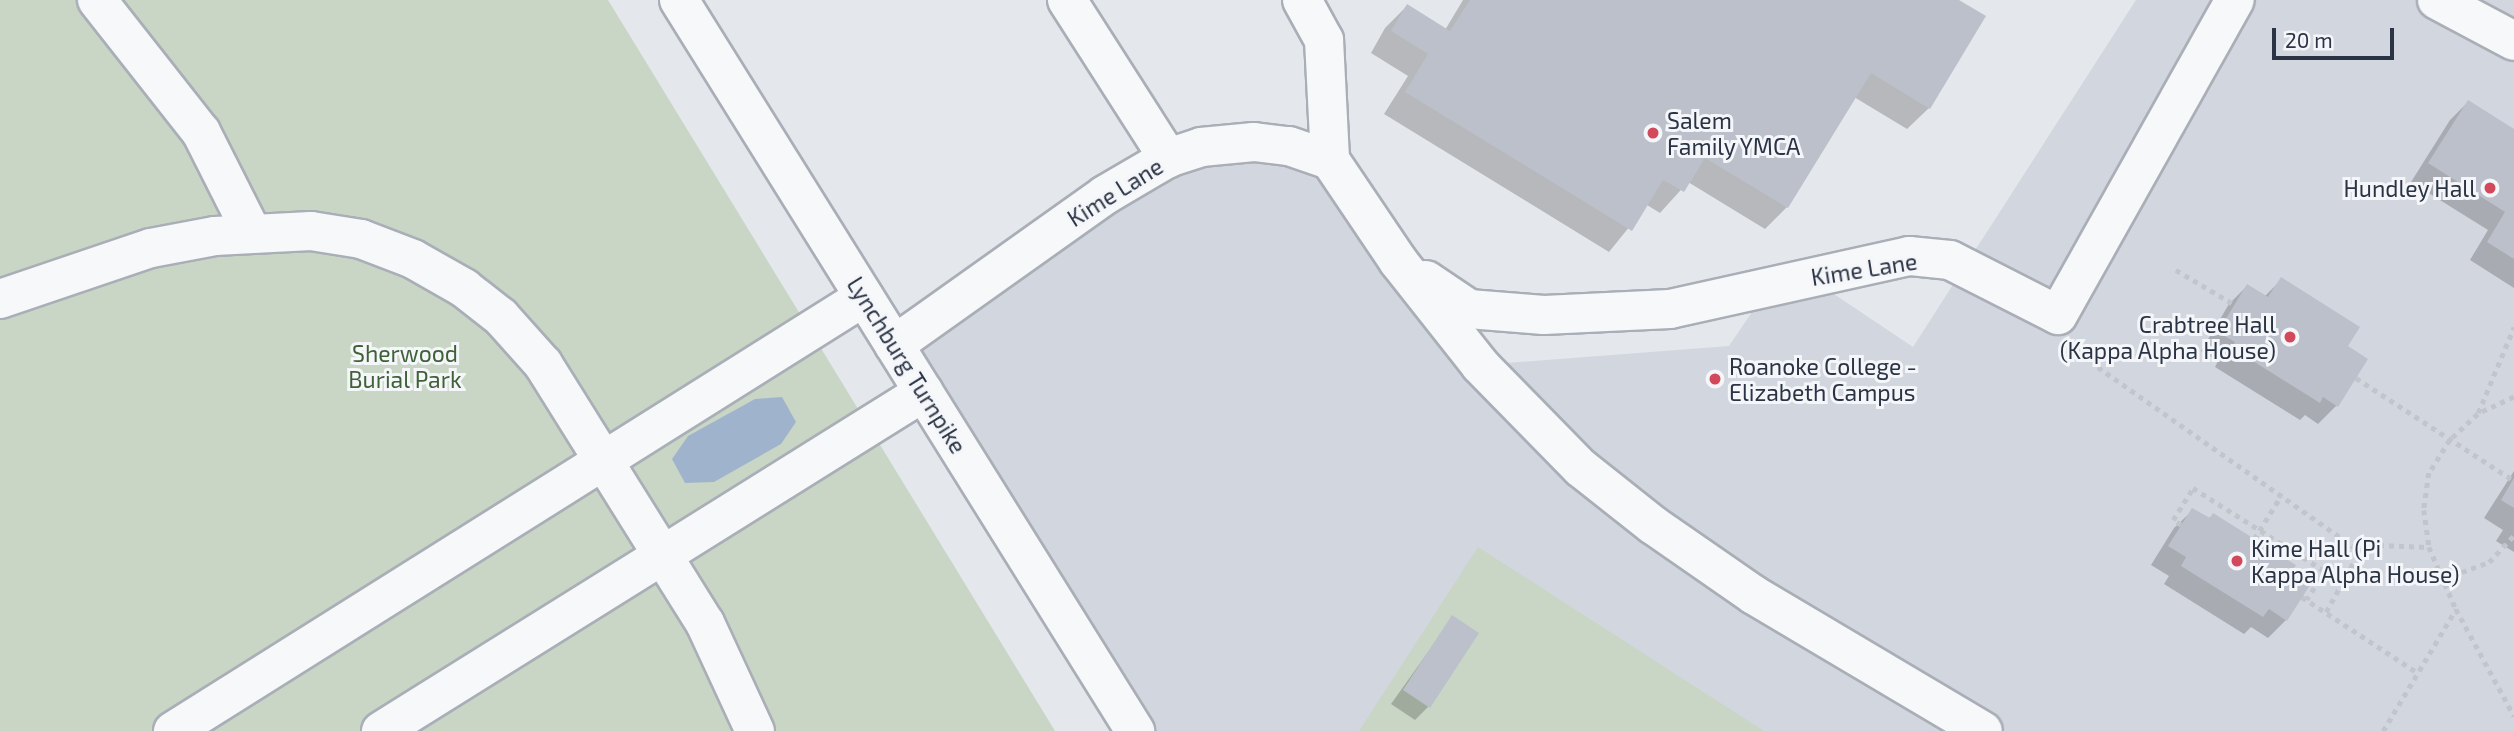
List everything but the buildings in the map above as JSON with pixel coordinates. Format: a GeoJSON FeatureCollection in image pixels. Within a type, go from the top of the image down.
{"type":"FeatureCollection","features":[{"type":"Feature","properties":{"kind":"street"},"geometry":{"type":"LineString","coordinates":[[97,0],[201,132],[252,233]]}},
{"type":"Feature","properties":{"kind":"street","name":"Lynchburg Turnpike"},"geometry":{"type":"LineString","coordinates":[[678,0],[1135,731]]}},
{"type":"Feature","properties":{"kind":"street"},"geometry":{"type":"LineString","coordinates":[[1302,0],[1324,40],[1330,160]]}},
{"type":"Feature","properties":{"kind":"street","name":"Kime Lane"},"geometry":{"type":"LineString","coordinates":[[1398,261],[1469,309],[1544,315],[1670,309],[1909,256],[1950,260],[2058,315],[2235,0]]}},
{"type":"Feature","properties":{"kind":"street"},"geometry":{"type":"LineString","coordinates":[[2437,0],[2514,41]]}},
{"type":"Feature","properties":{"kind":"street"},"geometry":{"type":"LineString","coordinates":[[1073,2],[1168,158]]}},
{"type":"Feature","properties":{"kind":"street","name":"Kime Lane"},"geometry":{"type":"LineString","coordinates":[[894,345],[1105,195],[1168,158],[1201,147],[1254,142],[1289,146],[1330,160],[1398,261],[1480,365],[1581,468],[1653,526],[1754,595],[1983,731]]}},
{"type":"Feature","properties":{"kind":"street"},"geometry":{"type":"LineString","coordinates":[[0,299],[151,248],[252,233],[310,231],[361,239],[413,259],[464,288],[501,317],[543,364],[705,623],[755,731]]}},
{"type":"Feature","properties":{"kind":"street"},"geometry":{"type":"LineString","coordinates":[[173,731],[864,297]]}},
{"type":"Feature","properties":{"kind":"street"},"geometry":{"type":"LineString","coordinates":[[381,731],[662,553],[924,392]]}},
{"type":"Feature","properties":{"kind":"path"},"geometry":{"type":"LineString","coordinates":[[2176,270],[2235,305]]}},
{"type":"Feature","properties":{"kind":"path"},"geometry":{"type":"LineString","coordinates":[[2478,414],[2514,327]]}},
{"type":"Feature","properties":{"kind":"path"},"geometry":{"type":"LineString","coordinates":[[2098,367],[2360,551]]}},
{"type":"Feature","properties":{"kind":"path"},"geometry":{"type":"LineString","coordinates":[[2356,378],[2513,480]]}},
{"type":"Feature","properties":{"kind":"path"},"geometry":{"type":"LineString","coordinates":[[2514,397],[2478,414],[2450,440],[2429,473],[2424,510],[2429,547],[2456,609],[2514,716]]}},
{"type":"Feature","properties":{"kind":"path"},"geometry":{"type":"LineString","coordinates":[[2181,525],[2173,520],[2193,488],[2325,571],[2304,598],[2418,673]]}},
{"type":"Feature","properties":{"kind":"path"},"geometry":{"type":"LineString","coordinates":[[2254,539],[2281,496]]}},
{"type":"Feature","properties":{"kind":"path"},"geometry":{"type":"LineString","coordinates":[[2443,579],[2489,562],[2514,535]]}},
{"type":"Feature","properties":{"kind":"path"},"geometry":{"type":"LineString","coordinates":[[2326,612],[2360,551],[2379,545],[2429,547]]}},
{"type":"Feature","properties":{"kind":"path"},"geometry":{"type":"LineString","coordinates":[[2383,731],[2456,609]]}},
{"type":"Feature","properties":{"kind":"shaded area","name":"Roanoke College - Elizabeth Campus"},"geometry":{"type":"Polygon","coordinates":[[[2136,0],[2514,0],[2514,731],[1135,731],[894,345],[1168,158],[1330,160],[1480,365],[1729,346],[1786,262],[1913,347],[2136,0]]]}},
{"type":"Feature","properties":{"kind":"green space","name":"Sherwood Burial Park"},"geometry":{"type":"Polygon","coordinates":[[[0,0],[608,0],[1055,731],[0,731],[0,0]]]}},
{"type":"Feature","properties":{"kind":"green space"},"geometry":{"type":"Polygon","coordinates":[[[1478,547],[1764,731],[1359,731],[1478,547]]]}},
{"type":"Feature","properties":{"kind":"water"},"geometry":{"type":"Polygon","coordinates":[[[782,397],[796,422],[781,444],[714,482],[685,483],[672,459],[688,436],[755,399],[782,397]]]}},
{"type":"Feature","properties":{"kind":"place","name":"Salem Family YMCA"},"geometry":{"type":"Point","coordinates":[1653,133]}},
{"type":"Feature","properties":{"kind":"place","name":"Hundley Hall"},"geometry":{"type":"Point","coordinates":[2490,188]}},
{"type":"Feature","properties":{"kind":"place","name":"Crabtree Hall (Kappa Alpha House)"},"geometry":{"type":"Point","coordinates":[2290,337]}},
{"type":"Feature","properties":{"kind":"place","name":"Roanoke College - Elizabeth Campus"},"geometry":{"type":"Point","coordinates":[1715,379]}},
{"type":"Feature","properties":{"kind":"place","name":"Kime Hall (Pi Kappa Alpha House)"},"geometry":{"type":"Point","coordinates":[2237,561]}}]}
